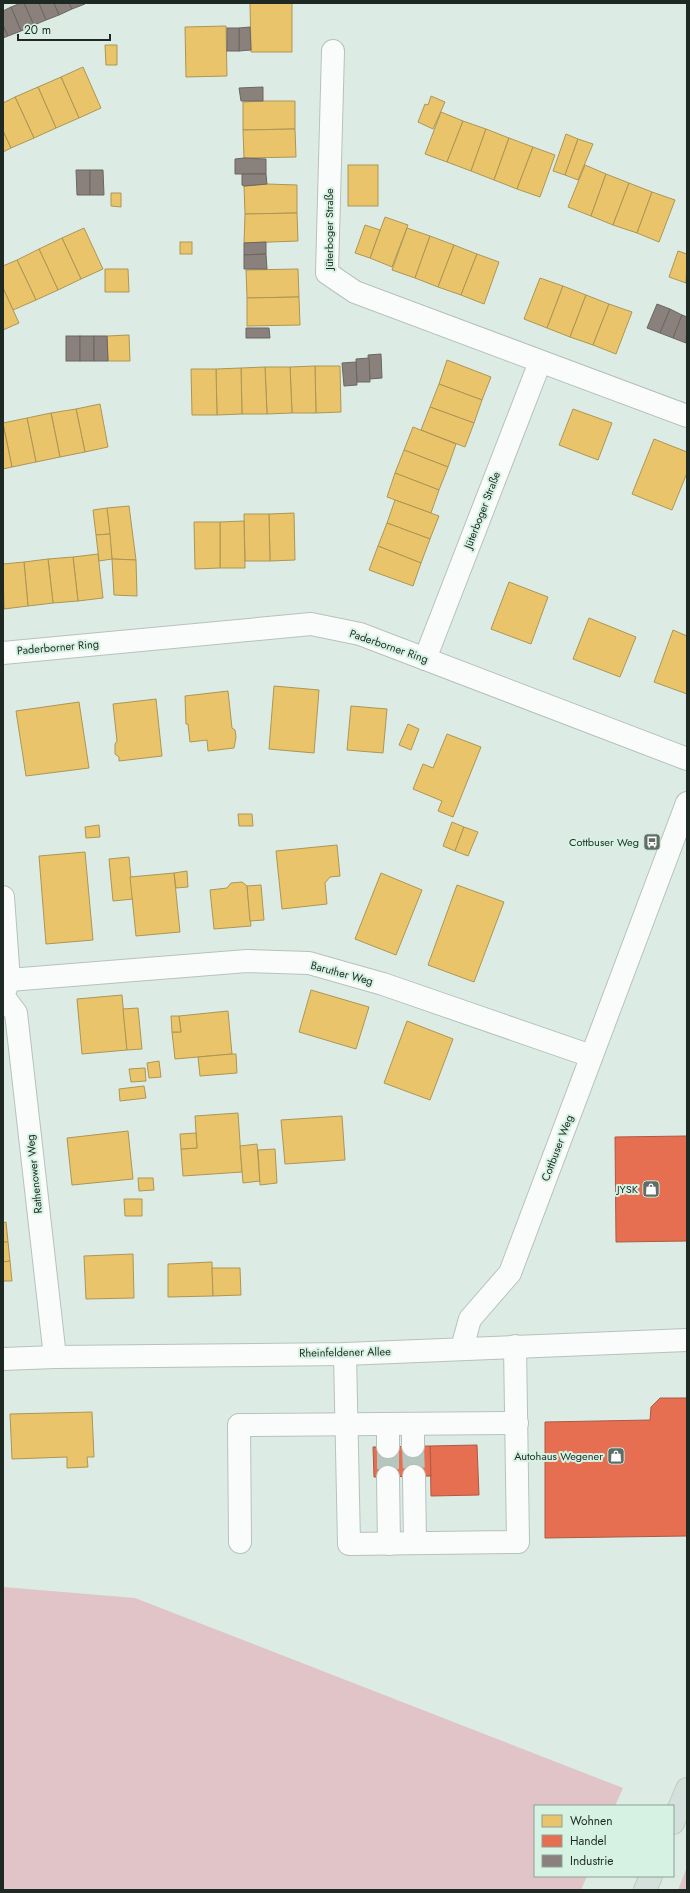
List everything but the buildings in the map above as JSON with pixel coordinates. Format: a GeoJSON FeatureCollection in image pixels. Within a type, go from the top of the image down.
{"type":"FeatureCollection","features":[{"type":"Feature","properties":{"kind":"main road"},"geometry":{"type":"LineString","coordinates":[[674,1820],[687,1789]]}},
{"type":"Feature","properties":{"kind":"main road"},"geometry":{"type":"LineString","coordinates":[[645,1890],[651,1877]]}},
{"type":"Feature","properties":{"kind":"street","name":"Jüterboger Straße"},"geometry":{"type":"LineString","coordinates":[[333,51],[327,273],[355,292],[687,416]]}},
{"type":"Feature","properties":{"kind":"street","name":"Jüterboger Straße"},"geometry":{"type":"LineString","coordinates":[[425,659],[540,362]]}},
{"type":"Feature","properties":{"kind":"street","name":"Paderborner Ring"},"geometry":{"type":"LineString","coordinates":[[3,653],[311,624],[360,634],[687,759]]}},
{"type":"Feature","properties":{"kind":"street","name":"Cottbuser Weg"},"geometry":{"type":"LineString","coordinates":[[462,1348],[470,1319],[510,1273],[687,803]]}},
{"type":"Feature","properties":{"kind":"street"},"geometry":{"type":"LineString","coordinates":[[3,897],[5,991]]}},
{"type":"Feature","properties":{"kind":"street","name":"Baruther Weg"},"geometry":{"type":"LineString","coordinates":[[5,991],[247,961],[309,963],[383,984],[591,1056]]}},
{"type":"Feature","properties":{"kind":"street","name":"Rathenower Weg"},"geometry":{"type":"LineString","coordinates":[[5,991],[16,1012],[55,1357]]}},
{"type":"Feature","properties":{"kind":"street","name":"Rheinfeldener Allee"},"geometry":{"type":"LineString","coordinates":[[3,1360],[55,1357],[345,1354],[462,1348],[687,1340]]}},
{"type":"Feature","properties":{"kind":"street"},"geometry":{"type":"LineString","coordinates":[[345,1354],[349,1544],[518,1542],[516,1346]]}},
{"type":"Feature","properties":{"kind":"street"},"geometry":{"type":"LineString","coordinates":[[240,1542],[239,1425],[346,1426],[517,1423]]}},
{"type":"Feature","properties":{"kind":"street"},"geometry":{"type":"LineString","coordinates":[[413,1424],[413,1446]]}},
{"type":"Feature","properties":{"kind":"street"},"geometry":{"type":"LineString","coordinates":[[388,1425],[388,1447]]}},
{"type":"Feature","properties":{"kind":"street"},"geometry":{"type":"LineString","coordinates":[[414,1476],[415,1543]]}},
{"type":"Feature","properties":{"kind":"street"},"geometry":{"type":"LineString","coordinates":[[388,1477],[389,1544]]}},
{"type":"Feature","properties":{"kind":"shaded area"},"geometry":{"type":"Polygon","coordinates":[[[3,1587],[135,1598],[623,1788],[615,1805],[534,1805],[534,1877],[587,1877],[581,1890],[3,1890],[3,1587]]]}},
{"type":"Feature","properties":{"kind":"shaded area"},"geometry":{"type":"Polygon","coordinates":[[[687,1867],[687,1890],[678,1890],[687,1867]]]}},
{"type":"Feature","properties":{"kind":"tunnel"},"geometry":{"type":"LineString","coordinates":[[413,1446],[414,1476]]}},
{"type":"Feature","properties":{"kind":"tunnel"},"geometry":{"type":"LineString","coordinates":[[388,1447],[388,1477]]}},
{"type":"Feature","properties":{"kind":"place","name":"Cottbuser Weg"},"geometry":{"type":"Point","coordinates":[652,842]}},
{"type":"Feature","properties":{"kind":"place","name":"JYSK"},"geometry":{"type":"Point","coordinates":[651,1189]}},
{"type":"Feature","properties":{"kind":"place","name":"Autohaus Wegener"},"geometry":{"type":"Point","coordinates":[616,1456]}}]}
